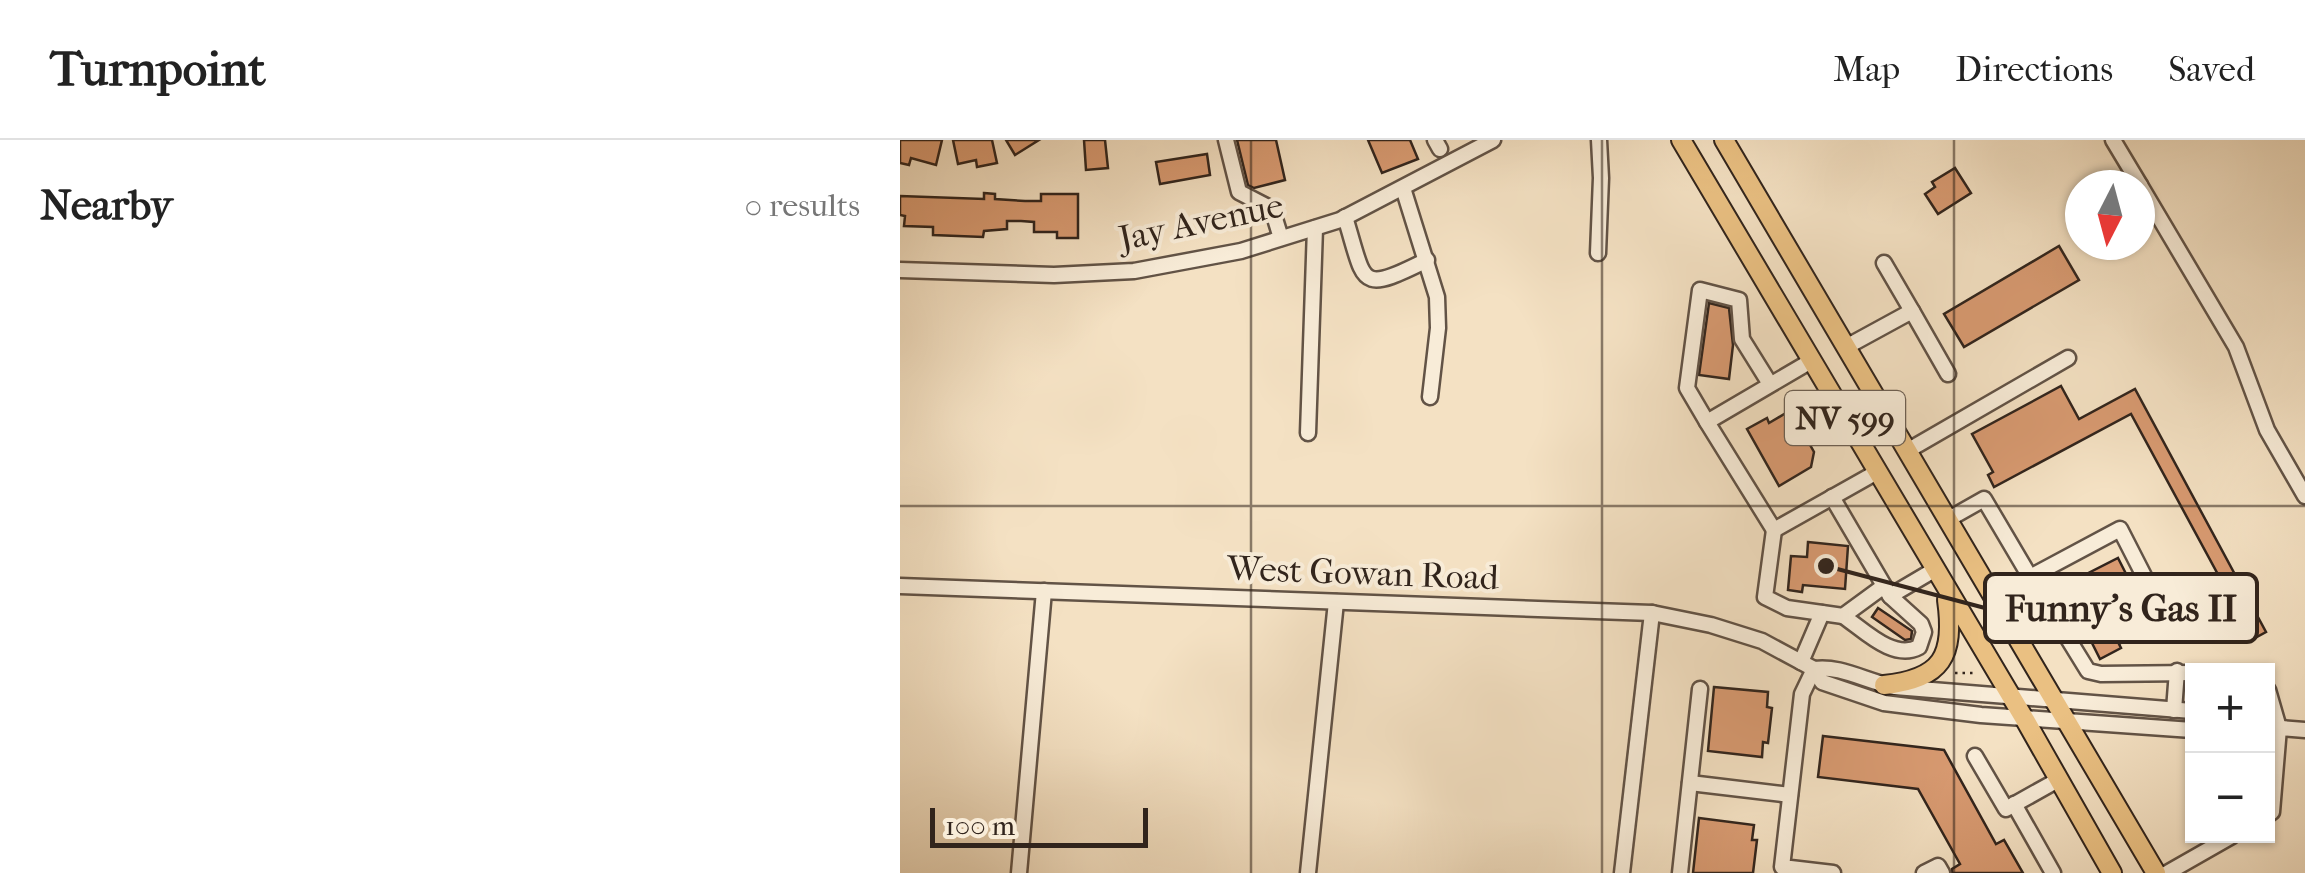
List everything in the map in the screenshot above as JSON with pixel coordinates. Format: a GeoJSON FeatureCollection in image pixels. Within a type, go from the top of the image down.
{"type":"FeatureCollection","features":[{"type":"Feature","properties":{"kind":"main road","name":"NV 599"},"geometry":{"type":"LineString","coordinates":[[1682,140],[2112,873]]}},
{"type":"Feature","properties":{"kind":"main road","name":"NV 599"},"geometry":{"type":"LineString","coordinates":[[1724,140],[2156,873]]}},
{"type":"Feature","properties":{"kind":"main road"},"geometry":{"type":"LineString","coordinates":[[1884,685],[1924,677],[1942,659],[1951,628],[1946,590]]}},
{"type":"Feature","properties":{"kind":"street"},"geometry":{"type":"LineString","coordinates":[[1226,140],[1239,192],[1272,209],[1281,238]]}},
{"type":"Feature","properties":{"kind":"street","name":"Jay Avenue"},"geometry":{"type":"LineString","coordinates":[[900,270],[1054,275],[1134,271],[1241,251],[1345,217],[1493,140]]}},
{"type":"Feature","properties":{"kind":"street"},"geometry":{"type":"LineString","coordinates":[[1598,254],[1599,140]]}},
{"type":"Feature","properties":{"kind":"street"},"geometry":{"type":"LineString","coordinates":[[2113,140],[2131,170]]}},
{"type":"Feature","properties":{"kind":"street"},"geometry":{"type":"LineString","coordinates":[[1403,188],[1438,298],[1430,397]]}},
{"type":"Feature","properties":{"kind":"street"},"geometry":{"type":"LineString","coordinates":[[2155,210],[2236,348],[2267,430],[2305,496]]}},
{"type":"Feature","properties":{"kind":"street"},"geometry":{"type":"LineString","coordinates":[[1345,217],[1360,272],[1372,280],[1383,281],[1428,260]]}},
{"type":"Feature","properties":{"kind":"street"},"geometry":{"type":"LineString","coordinates":[[1308,433],[1315,228]]}},
{"type":"Feature","properties":{"kind":"street"},"geometry":{"type":"LineString","coordinates":[[1884,262],[1948,374]]}},
{"type":"Feature","properties":{"kind":"street"},"geometry":{"type":"LineString","coordinates":[[1770,384],[1742,339],[1739,300],[1700,290],[1687,388],[1774,530],[1765,597],[1787,608],[1843,616],[1895,651],[1909,653],[1919,647],[1924,632],[1887,591],[1832,497]]}},
{"type":"Feature","properties":{"kind":"street"},"geometry":{"type":"LineString","coordinates":[[1846,346],[1912,311]]}},
{"type":"Feature","properties":{"kind":"street"},"geometry":{"type":"LineString","coordinates":[[1907,451],[2068,358]]}},
{"type":"Feature","properties":{"kind":"street"},"geometry":{"type":"LineString","coordinates":[[1706,422],[1810,361]]}},
{"type":"Feature","properties":{"kind":"street"},"geometry":{"type":"LineString","coordinates":[[1774,530],[1877,472]]}},
{"type":"Feature","properties":{"kind":"street"},"geometry":{"type":"LineString","coordinates":[[1948,520],[1984,499],[2088,671],[2184,672],[2174,710]]}},
{"type":"Feature","properties":{"kind":"street"},"geometry":{"type":"LineString","coordinates":[[2030,577],[2120,529],[2166,619]]}},
{"type":"Feature","properties":{"kind":"street"},"geometry":{"type":"LineString","coordinates":[[1843,616],[1934,570]]}},
{"type":"Feature","properties":{"kind":"street","name":"West Gowan Road"},"geometry":{"type":"LineString","coordinates":[[900,586],[1652,613],[1762,641],[1808,665],[1822,682],[1884,703],[2185,730]]}},
{"type":"Feature","properties":{"kind":"street"},"geometry":{"type":"LineString","coordinates":[[1019,873],[1044,591]]}},
{"type":"Feature","properties":{"kind":"street"},"geometry":{"type":"LineString","coordinates":[[1308,873],[1336,602]]}},
{"type":"Feature","properties":{"kind":"street"},"geometry":{"type":"LineString","coordinates":[[1622,873],[1652,613]]}},
{"type":"Feature","properties":{"kind":"street"},"geometry":{"type":"LineString","coordinates":[[1822,613],[1802,694],[1782,870],[1833,873]]}},
{"type":"Feature","properties":{"kind":"street","name":"West Gowan Road"},"geometry":{"type":"LineString","coordinates":[[1808,665],[1831,666],[1884,685],[2185,711]]}},
{"type":"Feature","properties":{"kind":"street"},"geometry":{"type":"LineString","coordinates":[[1680,873],[1700,689]]}},
{"type":"Feature","properties":{"kind":"street"},"geometry":{"type":"LineString","coordinates":[[2275,727],[2305,730]]}},
{"type":"Feature","properties":{"kind":"street"},"geometry":{"type":"LineString","coordinates":[[1975,756],[2006,809],[2058,780]]}},
{"type":"Feature","properties":{"kind":"street"},"geometry":{"type":"LineString","coordinates":[[1690,783],[1790,795]]}},
{"type":"Feature","properties":{"kind":"street"},"geometry":{"type":"LineString","coordinates":[[2014,804],[2053,873]]}},
{"type":"Feature","properties":{"kind":"street"},"geometry":{"type":"LineString","coordinates":[[2166,873],[2211,843]]}},
{"type":"Feature","properties":{"kind":"street"},"geometry":{"type":"LineString","coordinates":[[1924,873],[1938,866],[1942,873]]}},
{"type":"Feature","properties":{"kind":"path"},"geometry":{"type":"LineString","coordinates":[[1954,673],[1973,673]]}},
{"type":"Feature","properties":{"kind":"building"},"geometry":{"type":"Polygon","coordinates":[[[900,140],[942,140],[936,165],[911,158],[909,165],[900,163],[900,140]]]}},
{"type":"Feature","properties":{"kind":"building"},"geometry":{"type":"Polygon","coordinates":[[[953,140],[992,140],[997,163],[977,167],[976,160],[958,164],[953,140]]]}},
{"type":"Feature","properties":{"kind":"building"},"geometry":{"type":"Polygon","coordinates":[[[1006,140],[1039,140],[1015,155],[1006,140]]]}},
{"type":"Feature","properties":{"kind":"building"},"geometry":{"type":"Polygon","coordinates":[[[1084,140],[1105,140],[1108,168],[1086,170],[1084,140]]]}},
{"type":"Feature","properties":{"kind":"building"},"geometry":{"type":"Polygon","coordinates":[[[1237,140],[1276,140],[1285,180],[1254,188],[1248,185],[1237,140]]]}},
{"type":"Feature","properties":{"kind":"building"},"geometry":{"type":"Polygon","coordinates":[[[1368,140],[1410,140],[1418,159],[1382,173],[1368,140]]]}},
{"type":"Feature","properties":{"kind":"building"},"geometry":{"type":"Polygon","coordinates":[[[1207,154],[1210,175],[1160,184],[1156,162],[1207,154]]]}},
{"type":"Feature","properties":{"kind":"building"},"geometry":{"type":"Polygon","coordinates":[[[1955,168],[1971,193],[1938,214],[1925,194],[1935,187],[1932,182],[1955,168]]]}},
{"type":"Feature","properties":{"kind":"building"},"geometry":{"type":"Polygon","coordinates":[[[984,193],[995,194],[995,199],[1025,201],[1041,201],[1041,194],[1078,194],[1078,238],[1057,238],[1057,232],[1034,232],[1034,222],[1021,221],[1007,221],[1007,229],[984,231],[983,237],[933,235],[933,227],[904,226],[905,216],[900,215],[900,196],[984,199],[984,193]]]}},
{"type":"Feature","properties":{"kind":"building"},"geometry":{"type":"Polygon","coordinates":[[[2059,246],[2079,280],[1964,347],[1944,314],[2059,246]]]}},
{"type":"Feature","properties":{"kind":"building"},"geometry":{"type":"Polygon","coordinates":[[[1709,303],[1729,308],[1733,345],[1729,379],[1699,375],[1709,303]]]}},
{"type":"Feature","properties":{"kind":"building"},"geometry":{"type":"Polygon","coordinates":[[[2061,386],[2079,419],[2135,389],[2266,632],[2253,639],[2131,414],[1994,487],[1988,475],[1993,472],[1972,434],[2061,386]]]}},
{"type":"Feature","properties":{"kind":"building"},"geometry":{"type":"Polygon","coordinates":[[[1786,413],[1795,429],[1800,427],[1814,452],[1811,467],[1779,486],[1747,429],[1786,413]]]}},
{"type":"Feature","properties":{"kind":"building"},"geometry":{"type":"Polygon","coordinates":[[[1808,542],[1848,546],[1845,589],[1803,585],[1802,592],[1788,590],[1791,556],[1807,557],[1808,542]]]}},
{"type":"Feature","properties":{"kind":"building"},"geometry":{"type":"Polygon","coordinates":[[[2118,558],[2153,627],[2119,644],[2121,648],[2100,659],[2082,623],[2076,627],[2057,589],[2118,558]]]}},
{"type":"Feature","properties":{"kind":"building"},"geometry":{"type":"Polygon","coordinates":[[[1878,608],[1912,631],[1911,639],[1905,640],[1872,617],[1878,608]]]}},
{"type":"Feature","properties":{"kind":"building"},"geometry":{"type":"Polygon","coordinates":[[[1714,687],[1768,692],[1767,707],[1772,708],[1768,743],[1763,742],[1762,757],[1708,751],[1714,687]]]}},
{"type":"Feature","properties":{"kind":"building"},"geometry":{"type":"Polygon","coordinates":[[[1823,736],[1944,750],[1996,844],[2004,840],[2023,873],[1952,873],[1960,864],[1918,789],[1818,777],[1823,736]]]}},
{"type":"Feature","properties":{"kind":"building"},"geometry":{"type":"Polygon","coordinates":[[[1699,818],[1754,825],[1752,840],[1757,840],[1753,873],[1693,873],[1699,818]]]}},
{"type":"Feature","properties":{"kind":"place","name":"Funny's Gas II"},"geometry":{"type":"Point","coordinates":[1826,566]}}]}
